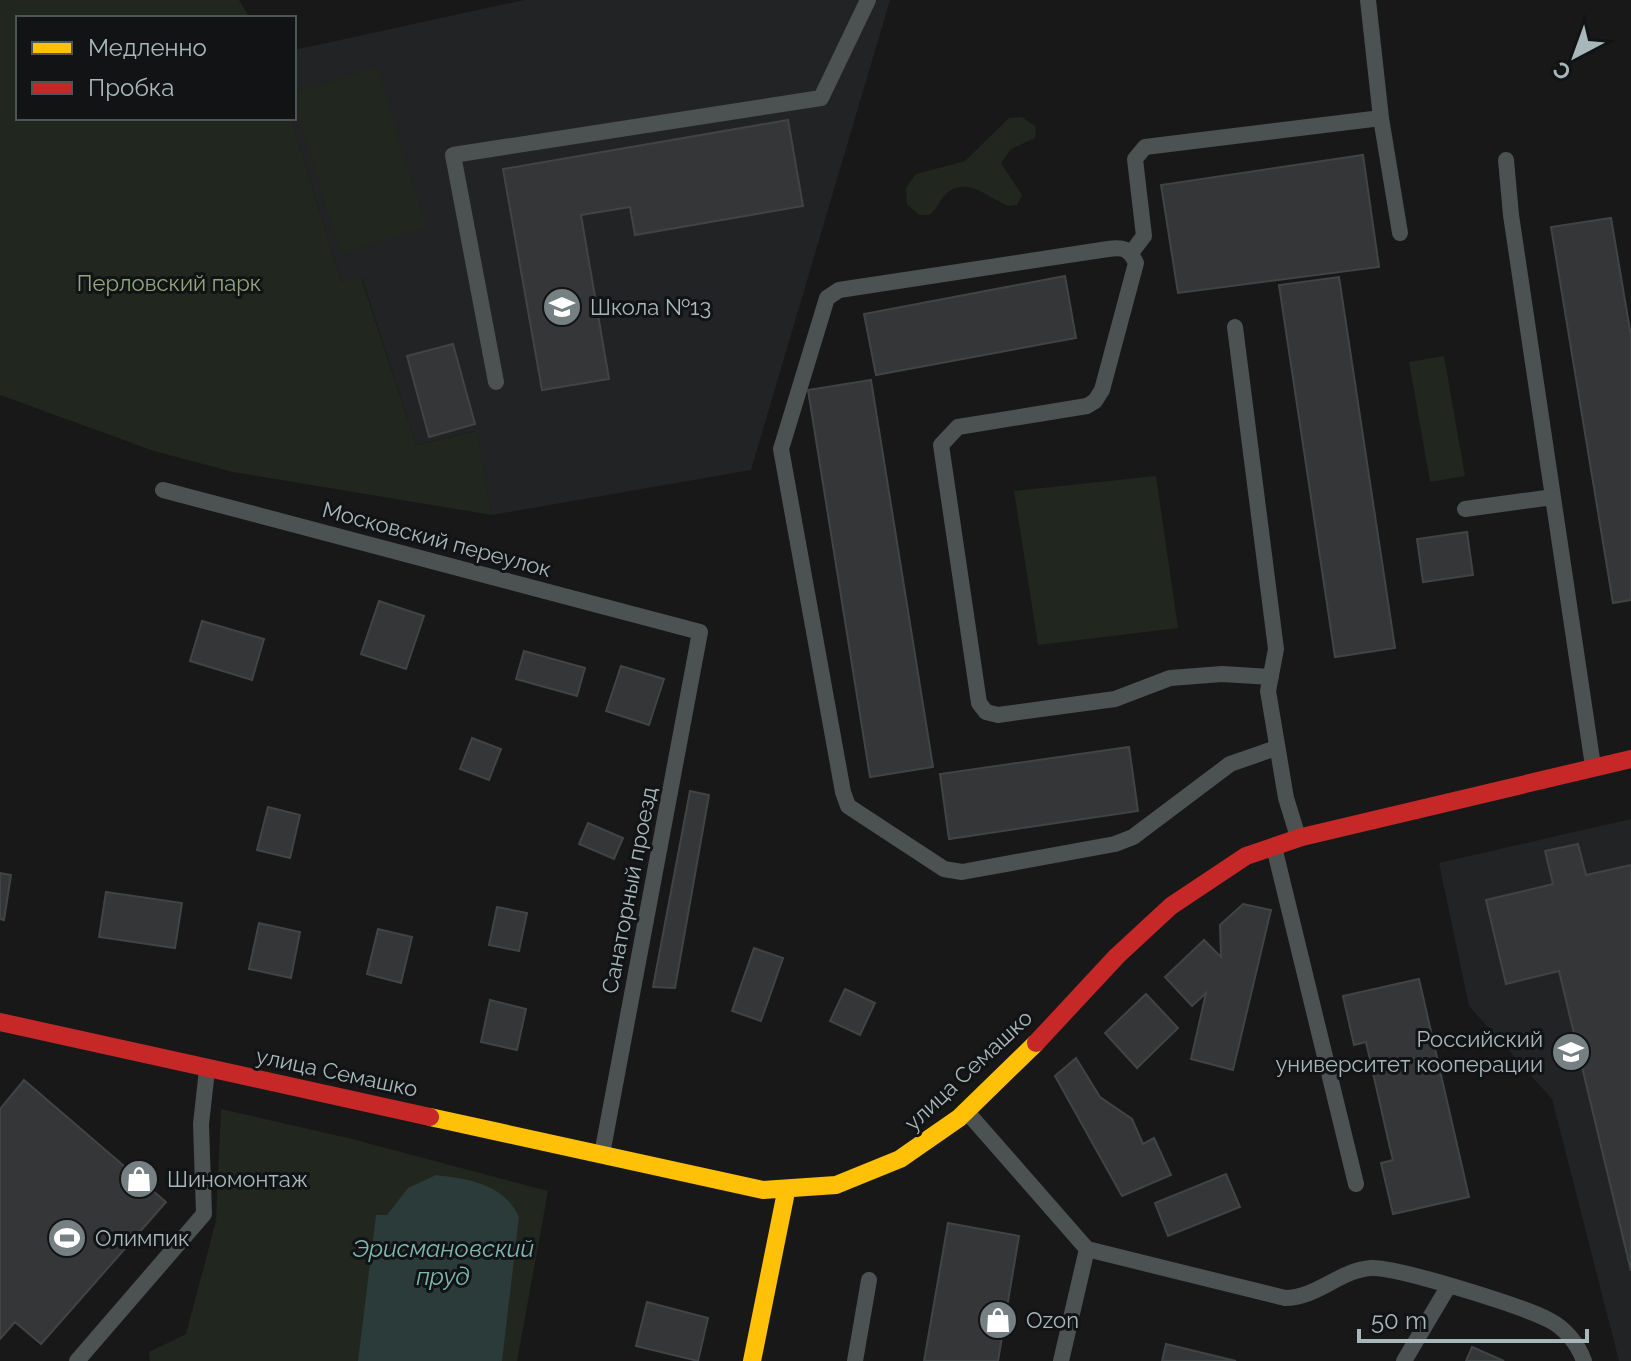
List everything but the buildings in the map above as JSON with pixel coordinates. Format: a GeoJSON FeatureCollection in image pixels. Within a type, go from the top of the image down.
{"type":"FeatureCollection","features":[{"type":"Feature","properties":{"kind":"main road","name":"улица Семашко"},"geometry":{"type":"LineString","coordinates":[[0,1022],[602,1155],[786,1192],[839,1186],[890,1167],[930,1141],[966,1111],[1166,911],[1228,865],[1298,838],[1631,759]]}},
{"type":"Feature","properties":{"kind":"main road"},"geometry":{"type":"LineString","coordinates":[[752,1361],[786,1192]]}},
{"type":"Feature","properties":{"kind":"lane"},"geometry":{"type":"LineString","coordinates":[[496,382],[453,155],[821,98],[868,0]]}},
{"type":"Feature","properties":{"kind":"lane"},"geometry":{"type":"LineString","coordinates":[[1368,0],[1381,118],[1400,233]]}},
{"type":"Feature","properties":{"kind":"lane"},"geometry":{"type":"LineString","coordinates":[[1131,253],[1144,236],[1135,159],[1145,147],[1381,118]]}},
{"type":"Feature","properties":{"kind":"lane"},"geometry":{"type":"LineString","coordinates":[[1506,160],[1594,768]]}},
{"type":"Feature","properties":{"kind":"lane"},"geometry":{"type":"LineString","coordinates":[[1271,677],[1222,674],[1170,678],[1115,699],[998,715],[986,712],[979,703],[941,445],[958,427],[1087,406],[1095,401],[1102,390],[1136,263],[1131,253],[1123,247],[839,290],[823,305],[781,449],[844,797],[852,809],[944,869],[962,872],[1115,844],[1133,837],[1230,764],[1276,748]]}},
{"type":"Feature","properties":{"kind":"lane"},"geometry":{"type":"LineString","coordinates":[[1235,327],[1276,649],[1268,691],[1276,748],[1298,838]]}},
{"type":"Feature","properties":{"kind":"lane","name":"Московский переулок"},"geometry":{"type":"LineString","coordinates":[[163,490],[700,632]]}},
{"type":"Feature","properties":{"kind":"lane"},"geometry":{"type":"LineString","coordinates":[[1465,509],[1553,497]]}},
{"type":"Feature","properties":{"kind":"lane","name":"Санаторный проезд"},"geometry":{"type":"LineString","coordinates":[[602,1155],[700,632]]}},
{"type":"Feature","properties":{"kind":"lane"},"geometry":{"type":"LineString","coordinates":[[1274,845],[1356,1184]]}},
{"type":"Feature","properties":{"kind":"lane"},"geometry":{"type":"LineString","coordinates":[[77,1361],[204,1214],[201,1124],[207,1069]]}},
{"type":"Feature","properties":{"kind":"lane"},"geometry":{"type":"LineString","coordinates":[[966,1111],[1087,1249],[1285,1298],[1298,1298],[1357,1270],[1373,1268],[1448,1287],[1549,1320],[1573,1340],[1584,1361]]}},
{"type":"Feature","properties":{"kind":"lane"},"geometry":{"type":"LineString","coordinates":[[1061,1361],[1087,1249]]}},
{"type":"Feature","properties":{"kind":"lane"},"geometry":{"type":"LineString","coordinates":[[855,1361],[869,1280]]}},
{"type":"Feature","properties":{"kind":"lane"},"geometry":{"type":"LineString","coordinates":[[1404,1361],[1448,1287]]}},
{"type":"Feature","properties":{"kind":"shaded area"},"geometry":{"type":"Polygon","coordinates":[[[524,0],[890,0],[751,470],[492,515],[475,431],[416,445],[362,278],[341,281],[292,120],[296,120],[296,50],[524,0]]]}},
{"type":"Feature","properties":{"kind":"shaded area","name":"Российский университет кооперации"},"geometry":{"type":"Polygon","coordinates":[[[1631,819],[1631,1361],[1619,1361],[1552,1099],[1469,1006],[1439,863],[1631,819]]]}},
{"type":"Feature","properties":{"kind":"green space","name":"Перловский парк"},"geometry":{"type":"Polygon","coordinates":[[[0,0],[239,0],[249,16],[16,16],[16,120],[292,120],[341,281],[361,277],[416,445],[476,431],[492,515],[233,472],[154,451],[0,395],[0,0]]]}},
{"type":"Feature","properties":{"kind":"green space"},"geometry":{"type":"Polygon","coordinates":[[[377,67],[426,228],[340,254],[296,110],[296,92],[377,67]]]}},
{"type":"Feature","properties":{"kind":"green space"},"geometry":{"type":"Polygon","coordinates":[[[1022,117],[1036,127],[1035,138],[1011,149],[1001,163],[1022,195],[1017,205],[1009,206],[969,187],[953,189],[929,215],[919,215],[907,204],[906,188],[916,174],[965,161],[1009,118],[1022,117]]]}},
{"type":"Feature","properties":{"kind":"green space"},"geometry":{"type":"Polygon","coordinates":[[[1444,356],[1465,476],[1430,482],[1409,362],[1444,356]]]}},
{"type":"Feature","properties":{"kind":"green space"},"geometry":{"type":"Polygon","coordinates":[[[1156,476],[1178,628],[1038,645],[1014,491],[1156,476]]]}},
{"type":"Feature","properties":{"kind":"green space"},"geometry":{"type":"Polygon","coordinates":[[[221,1109],[352,1139],[548,1191],[517,1361],[150,1361],[149,1352],[186,1334],[216,1221],[221,1109]]]}},
{"type":"Feature","properties":{"kind":"water","name":"Эрисмановский пруд"},"geometry":{"type":"Polygon","coordinates":[[[436,1175],[473,1181],[495,1190],[519,1217],[502,1361],[358,1361],[376,1215],[387,1215],[408,1188],[436,1175]]]}},
{"type":"Feature","properties":{"kind":"traffic: slow"},"geometry":{"type":"LineString","coordinates":[[430,1117],[763,1190],[836,1185],[900,1159],[959,1118],[1036,1043]]}},
{"type":"Feature","properties":{"kind":"traffic: slow"},"geometry":{"type":"LineString","coordinates":[[752,1361],[786,1192]]}},
{"type":"Feature","properties":{"kind":"traffic: jam"},"geometry":{"type":"LineString","coordinates":[[1036,1043],[1117,956],[1171,906],[1246,856],[1302,837],[1631,759]]}},
{"type":"Feature","properties":{"kind":"traffic: jam"},"geometry":{"type":"LineString","coordinates":[[0,1022],[430,1117]]}},
{"type":"Feature","properties":{"kind":"place","name":"Школа №13"},"geometry":{"type":"Point","coordinates":[562,307]}},
{"type":"Feature","properties":{"kind":"place","name":"Российский университет кооперации"},"geometry":{"type":"Point","coordinates":[1571,1052]}},
{"type":"Feature","properties":{"kind":"place","name":"Шиномонтаж"},"geometry":{"type":"Point","coordinates":[139,1179]}},
{"type":"Feature","properties":{"kind":"place","name":"Олимпик"},"geometry":{"type":"Point","coordinates":[67,1238]}},
{"type":"Feature","properties":{"kind":"place","name":"Ozon"},"geometry":{"type":"Point","coordinates":[998,1320]}}]}
